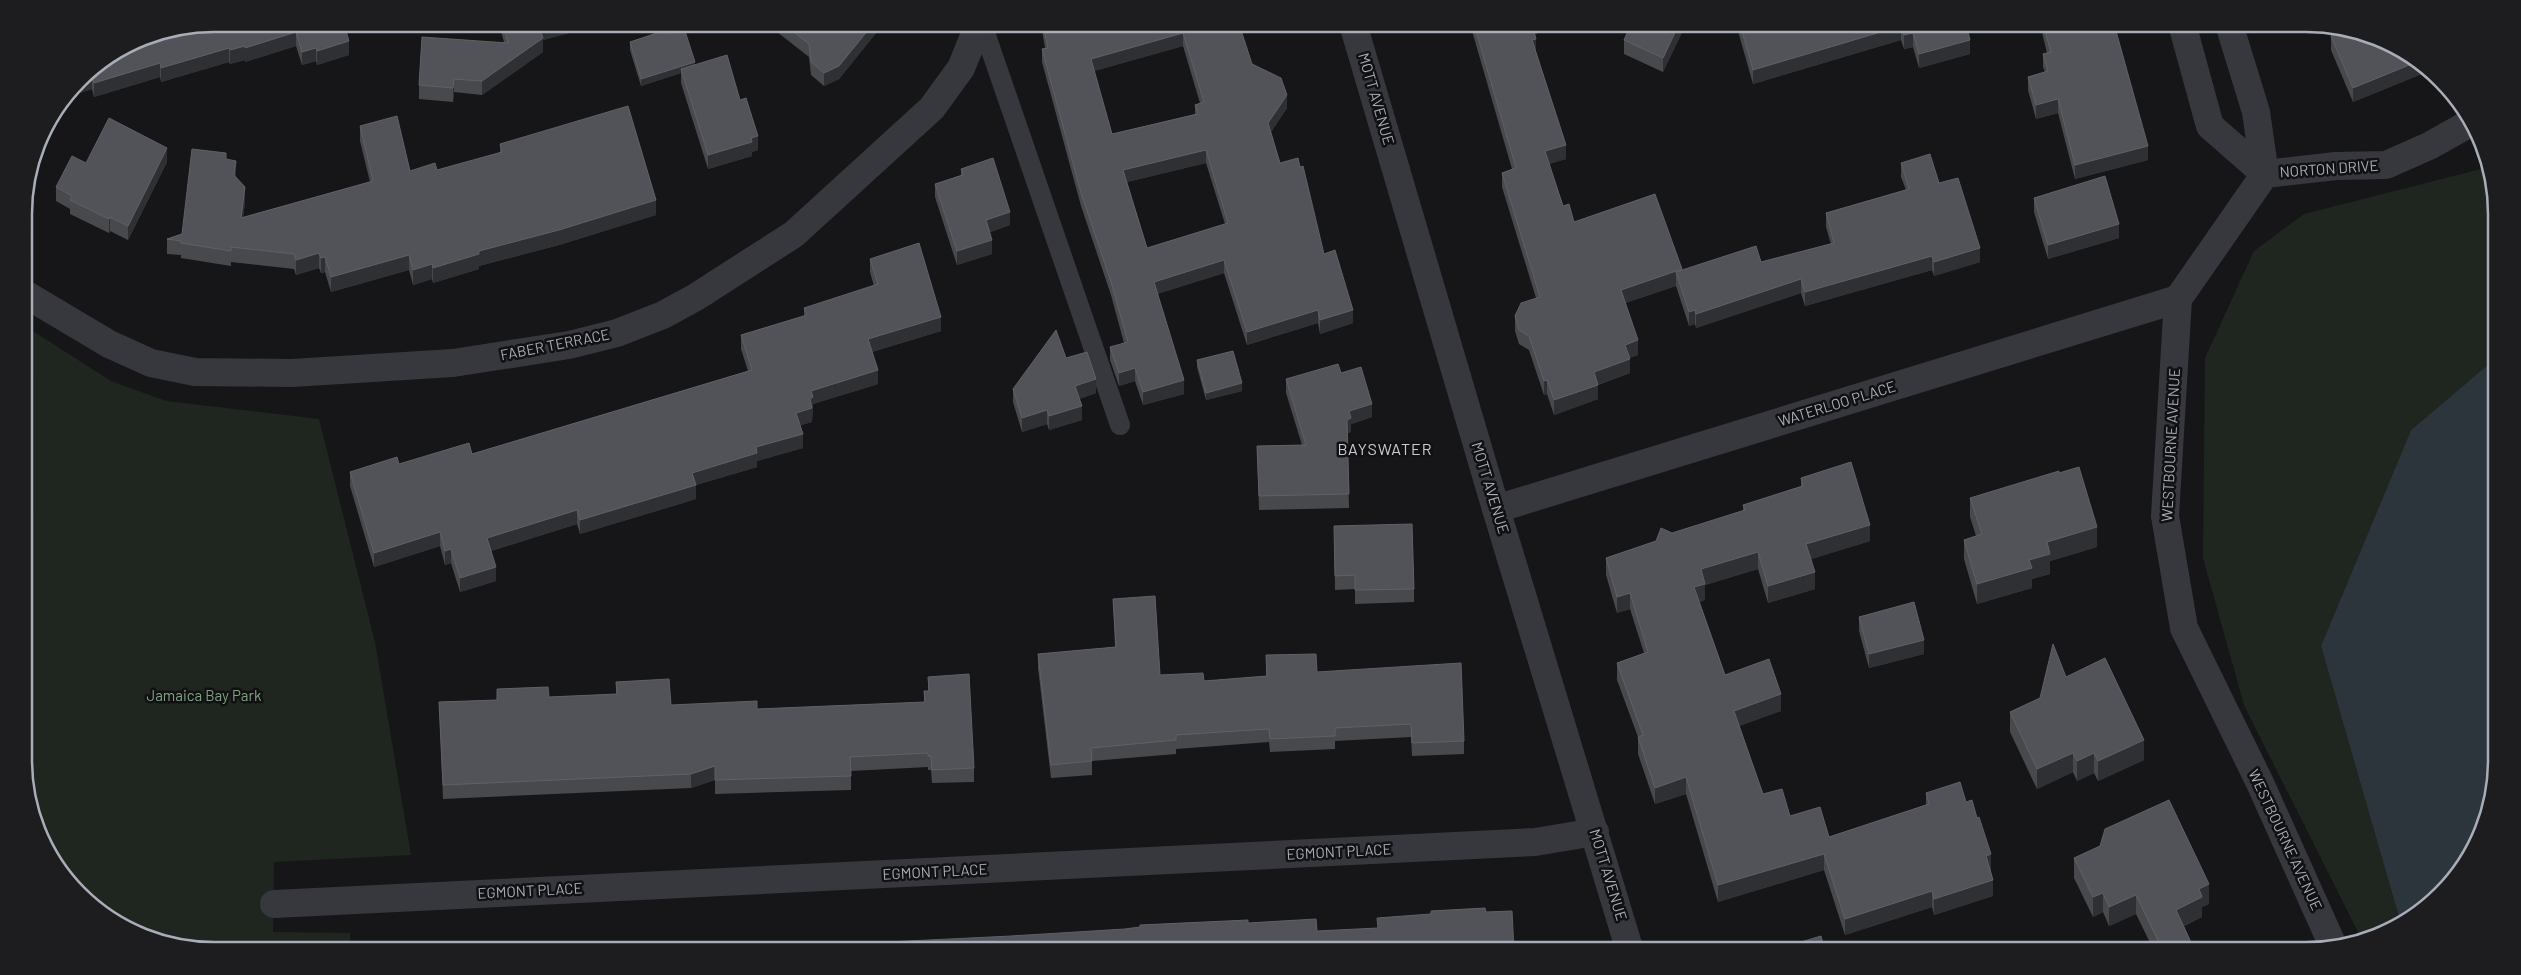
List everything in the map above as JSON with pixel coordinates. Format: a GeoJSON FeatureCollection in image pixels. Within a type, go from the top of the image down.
{"type":"FeatureCollection","features":[{"type":"Feature","properties":{"kind":"street","name":"FABER TERRACE"},"geometry":{"type":"LineString","coordinates":[[32,298],[109,344],[151,363],[195,372],[292,373],[453,363],[569,345],[617,333],[663,314],[696,297],[794,234],[932,108],[961,68],[977,32]]}},
{"type":"Feature","properties":{"kind":"street","name":"MOTT AVENUE"},"geometry":{"type":"LineString","coordinates":[[1355,32],[1496,509],[1627,942]]}},
{"type":"Feature","properties":{"kind":"street"},"geometry":{"type":"LineString","coordinates":[[2184,32],[2210,126],[2265,174]]}},
{"type":"Feature","properties":{"kind":"street"},"geometry":{"type":"LineString","coordinates":[[2178,299],[2265,174],[2256,112],[2231,32]]}},
{"type":"Feature","properties":{"kind":"street","name":"NORTON DRIVE"},"geometry":{"type":"LineString","coordinates":[[2265,174],[2336,166],[2386,164],[2429,146],[2465,126]]}},
{"type":"Feature","properties":{"kind":"street","name":"WATERLOO PLACE"},"geometry":{"type":"LineString","coordinates":[[1496,509],[2178,299]]}},
{"type":"Feature","properties":{"kind":"street","name":"WESTBOURNE AVENUE"},"geometry":{"type":"LineString","coordinates":[[2178,299],[2165,516],[2184,628],[2260,783],[2331,941]]}},
{"type":"Feature","properties":{"kind":"street","name":"EGMONT PLACE"},"geometry":{"type":"LineString","coordinates":[[274,904],[1535,842],[1595,832]]}},
{"type":"Feature","properties":{"kind":"lane"},"geometry":{"type":"LineString","coordinates":[[983,32],[1120,425]]}},
{"type":"Feature","properties":{"kind":"green space"},"geometry":{"type":"Polygon","coordinates":[[[2482,169],[2487,191],[2488,365],[2411,430],[2321,646],[2399,917],[2376,929],[2359,935],[2244,705],[2203,558],[2205,358],[2254,251],[2304,214],[2482,169]]]}},
{"type":"Feature","properties":{"kind":"green space","name":"Jamaica Bay Park"},"geometry":{"type":"Polygon","coordinates":[[[32,330],[111,381],[166,401],[319,419],[375,642],[411,855],[274,862],[273,932],[350,933],[350,942],[203,942],[179,939],[156,933],[123,918],[94,897],[63,862],[51,841],[42,819],[36,796],[32,760],[32,330]]]}},
{"type":"Feature","properties":{"kind":"shaded area"},"geometry":{"type":"Polygon","coordinates":[[[2488,365],[2487,784],[2475,830],[2458,862],[2427,897],[2399,917],[2321,646],[2411,430],[2488,365]]]}},
{"type":"Feature","properties":{"kind":"building"},"geometry":{"type":"Polygon","coordinates":[[[214,32],[296,32],[245,48],[245,46],[230,50],[229,48],[161,68],[160,63],[94,83],[93,79],[113,63],[145,46],[167,39],[214,32]]]}},
{"type":"Feature","properties":{"kind":"building"},"geometry":{"type":"Polygon","coordinates":[[[296,32],[346,32],[349,41],[317,51],[316,48],[302,52],[296,32]]]}},
{"type":"Feature","properties":{"kind":"building"},"geometry":{"type":"Polygon","coordinates":[[[505,32],[541,32],[543,38],[482,81],[454,79],[453,88],[419,85],[422,37],[508,43],[505,32]]]}},
{"type":"Feature","properties":{"kind":"building"},"geometry":{"type":"Polygon","coordinates":[[[660,32],[664,34],[685,32],[695,62],[641,79],[630,42],[660,32]]]}},
{"type":"Feature","properties":{"kind":"building"},"geometry":{"type":"Polygon","coordinates":[[[794,32],[867,32],[839,66],[824,73],[811,62],[809,44],[794,32]]]}},
{"type":"Feature","properties":{"kind":"building"},"geometry":{"type":"Polygon","coordinates":[[[1045,32],[1242,32],[1252,64],[1281,78],[1287,95],[1268,123],[1280,163],[1298,158],[1300,167],[1303,166],[1324,254],[1335,250],[1353,310],[1320,320],[1318,310],[1247,332],[1224,260],[1154,282],[1184,380],[1143,392],[1135,368],[1119,373],[1110,347],[1128,342],[1111,282],[1081,193],[1042,49],[1048,48],[1045,32]],[[1183,33],[1091,59],[1112,134],[1198,114],[1195,105],[1204,102],[1183,33]],[[1206,150],[1123,170],[1147,248],[1228,223],[1206,150]]]}},
{"type":"Feature","properties":{"kind":"building"},"geometry":{"type":"Polygon","coordinates":[[[1476,32],[1534,32],[1536,39],[1532,40],[1566,145],[1545,151],[1563,206],[1569,204],[1574,222],[1655,194],[1682,269],[1621,290],[1638,340],[1625,345],[1630,359],[1594,372],[1598,385],[1554,400],[1547,380],[1544,381],[1529,336],[1519,330],[1515,316],[1521,303],[1540,297],[1502,173],[1516,168],[1476,32]]]}},
{"type":"Feature","properties":{"kind":"building"},"geometry":{"type":"Polygon","coordinates":[[[1628,32],[1675,32],[1663,58],[1624,40],[1628,32]]]}},
{"type":"Feature","properties":{"kind":"building"},"geometry":{"type":"Polygon","coordinates":[[[1742,32],[1881,32],[1753,70],[1742,32]]]}},
{"type":"Feature","properties":{"kind":"building"},"geometry":{"type":"Polygon","coordinates":[[[1903,32],[1968,32],[1970,40],[1919,54],[1913,33],[1904,35],[1903,32]]]}},
{"type":"Feature","properties":{"kind":"building"},"geometry":{"type":"Polygon","coordinates":[[[2045,32],[2116,32],[2148,146],[2075,165],[2058,99],[2036,105],[2028,77],[2048,71],[2043,54],[2051,52],[2045,32]]]}},
{"type":"Feature","properties":{"kind":"building"},"geometry":{"type":"Polygon","coordinates":[[[2331,36],[2342,36],[2365,42],[2387,51],[2410,65],[2353,88],[2331,36]]]}},
{"type":"Feature","properties":{"kind":"building"},"geometry":{"type":"Polygon","coordinates":[[[727,55],[740,100],[746,98],[758,136],[751,138],[752,142],[708,155],[681,69],[727,55]]]}},
{"type":"Feature","properties":{"kind":"building"},"geometry":{"type":"Polygon","coordinates":[[[628,106],[656,200],[559,230],[479,251],[479,254],[433,268],[432,264],[413,270],[409,255],[331,277],[325,257],[321,258],[319,253],[296,260],[294,254],[231,247],[231,251],[167,239],[182,234],[192,149],[226,153],[226,159],[236,161],[234,175],[245,187],[241,218],[373,181],[360,126],[397,116],[410,171],[435,163],[437,170],[502,152],[500,144],[628,106]]]}},
{"type":"Feature","properties":{"kind":"building"},"geometry":{"type":"Polygon","coordinates":[[[109,118],[167,148],[128,226],[70,200],[72,196],[56,187],[72,156],[86,163],[109,118]]]}},
{"type":"Feature","properties":{"kind":"building"},"geometry":{"type":"Polygon","coordinates":[[[1930,154],[1939,183],[1958,178],[1980,248],[1934,262],[1932,256],[1805,292],[1801,279],[1696,314],[1695,310],[1689,312],[1676,272],[1756,246],[1761,262],[1834,243],[1826,213],[1909,189],[1901,163],[1930,154]]]}},
{"type":"Feature","properties":{"kind":"building"},"geometry":{"type":"Polygon","coordinates":[[[993,158],[1010,212],[986,220],[992,240],[957,251],[935,184],[963,175],[961,169],[993,158]]]}},
{"type":"Feature","properties":{"kind":"building"},"geometry":{"type":"Polygon","coordinates":[[[2105,176],[2119,224],[2048,245],[2034,198],[2105,176]]]}},
{"type":"Feature","properties":{"kind":"building"},"geometry":{"type":"Polygon","coordinates":[[[919,243],[941,317],[868,339],[878,370],[811,391],[813,397],[810,399],[812,408],[796,413],[803,434],[756,447],[757,453],[692,473],[696,485],[580,520],[577,510],[487,538],[496,567],[460,578],[451,549],[445,551],[440,532],[374,553],[350,472],[397,457],[399,464],[469,443],[472,454],[752,370],[741,335],[807,315],[804,308],[878,284],[870,259],[919,243]]]}},
{"type":"Feature","properties":{"kind":"building"},"geometry":{"type":"Polygon","coordinates":[[[1056,330],[1066,358],[1087,352],[1096,379],[1075,386],[1082,406],[1049,416],[1047,410],[1022,418],[1013,389],[1056,330]]]}},
{"type":"Feature","properties":{"kind":"building"},"geometry":{"type":"Polygon","coordinates":[[[1233,351],[1242,383],[1206,393],[1197,360],[1233,351]]]}},
{"type":"Feature","properties":{"kind":"building"},"geometry":{"type":"Polygon","coordinates":[[[1338,364],[1341,373],[1361,367],[1372,404],[1349,411],[1351,418],[1347,420],[1349,494],[1259,496],[1257,446],[1306,445],[1286,379],[1338,364]]]}},
{"type":"Feature","properties":{"kind":"building"},"geometry":{"type":"Polygon","coordinates":[[[1851,462],[1870,525],[1806,544],[1815,572],[1768,586],[1758,552],[1701,569],[1705,584],[1694,587],[1725,675],[1769,659],[1781,694],[1734,711],[1763,794],[1782,789],[1790,816],[1820,807],[1829,837],[1929,804],[1926,793],[1960,782],[1966,802],[1972,800],[1991,854],[1986,856],[1993,880],[1934,899],[1932,891],[1845,919],[1824,854],[1718,885],[1686,777],[1655,788],[1638,737],[1643,735],[1617,663],[1648,652],[1630,593],[1617,597],[1606,558],[1656,541],[1661,528],[1672,533],[1745,510],[1743,505],[1803,486],[1801,478],[1851,462]]]}},
{"type":"Feature","properties":{"kind":"building"},"geometry":{"type":"Polygon","coordinates":[[[2079,467],[2097,527],[2047,542],[2050,554],[2029,560],[2032,568],[1977,584],[1964,540],[1982,534],[1970,498],[2059,471],[2059,473],[2079,467]]]}},
{"type":"Feature","properties":{"kind":"building"},"geometry":{"type":"Polygon","coordinates":[[[1412,524],[1414,589],[1355,590],[1355,575],[1335,576],[1334,526],[1412,524]]]}},
{"type":"Feature","properties":{"kind":"building"},"geometry":{"type":"Polygon","coordinates":[[[1155,596],[1160,675],[1203,673],[1204,681],[1267,676],[1266,655],[1316,654],[1317,672],[1461,663],[1464,741],[1412,743],[1411,724],[1335,728],[1335,736],[1270,739],[1269,729],[1176,735],[1176,740],[1091,748],[1092,761],[1051,765],[1038,654],[1116,647],[1113,599],[1155,596]]]}},
{"type":"Feature","properties":{"kind":"building"},"geometry":{"type":"Polygon","coordinates":[[[1914,602],[1924,640],[1869,654],[1859,617],[1914,602]]]}},
{"type":"Feature","properties":{"kind":"building"},"geometry":{"type":"Polygon","coordinates":[[[2053,644],[2066,677],[2105,658],[2144,740],[2098,761],[2094,753],[2077,761],[2073,753],[2037,769],[2010,712],[2040,698],[2053,644]]]}},
{"type":"Feature","properties":{"kind":"building"},"geometry":{"type":"Polygon","coordinates":[[[969,674],[974,768],[932,770],[931,756],[928,756],[928,753],[850,757],[851,776],[715,780],[715,766],[691,774],[443,785],[439,702],[497,700],[497,689],[548,687],[549,697],[617,694],[616,682],[669,679],[671,705],[757,701],[757,709],[925,702],[924,691],[929,691],[928,677],[969,674]]]}},
{"type":"Feature","properties":{"kind":"building"},"geometry":{"type":"Polygon","coordinates":[[[2169,800],[2209,884],[2199,889],[2202,897],[2176,910],[2191,942],[2159,942],[2136,895],[2109,907],[2103,893],[2093,897],[2074,858],[2100,846],[2105,829],[2169,800]]]}},
{"type":"Feature","properties":{"kind":"building"},"geometry":{"type":"Polygon","coordinates":[[[1485,908],[1486,912],[1512,911],[1514,942],[887,942],[1125,929],[1140,927],[1140,925],[1248,920],[1248,923],[1316,919],[1317,931],[1378,928],[1377,918],[1431,914],[1431,911],[1485,908]]]}},
{"type":"Feature","properties":{"kind":"building"},"geometry":{"type":"Polygon","coordinates":[[[1821,936],[1823,942],[1801,942],[1821,936]]]}},
{"type":"Feature","properties":{"kind":"district","name":"BAYSWATER"},"geometry":{"type":"Point","coordinates":[1385,449]}}]}
